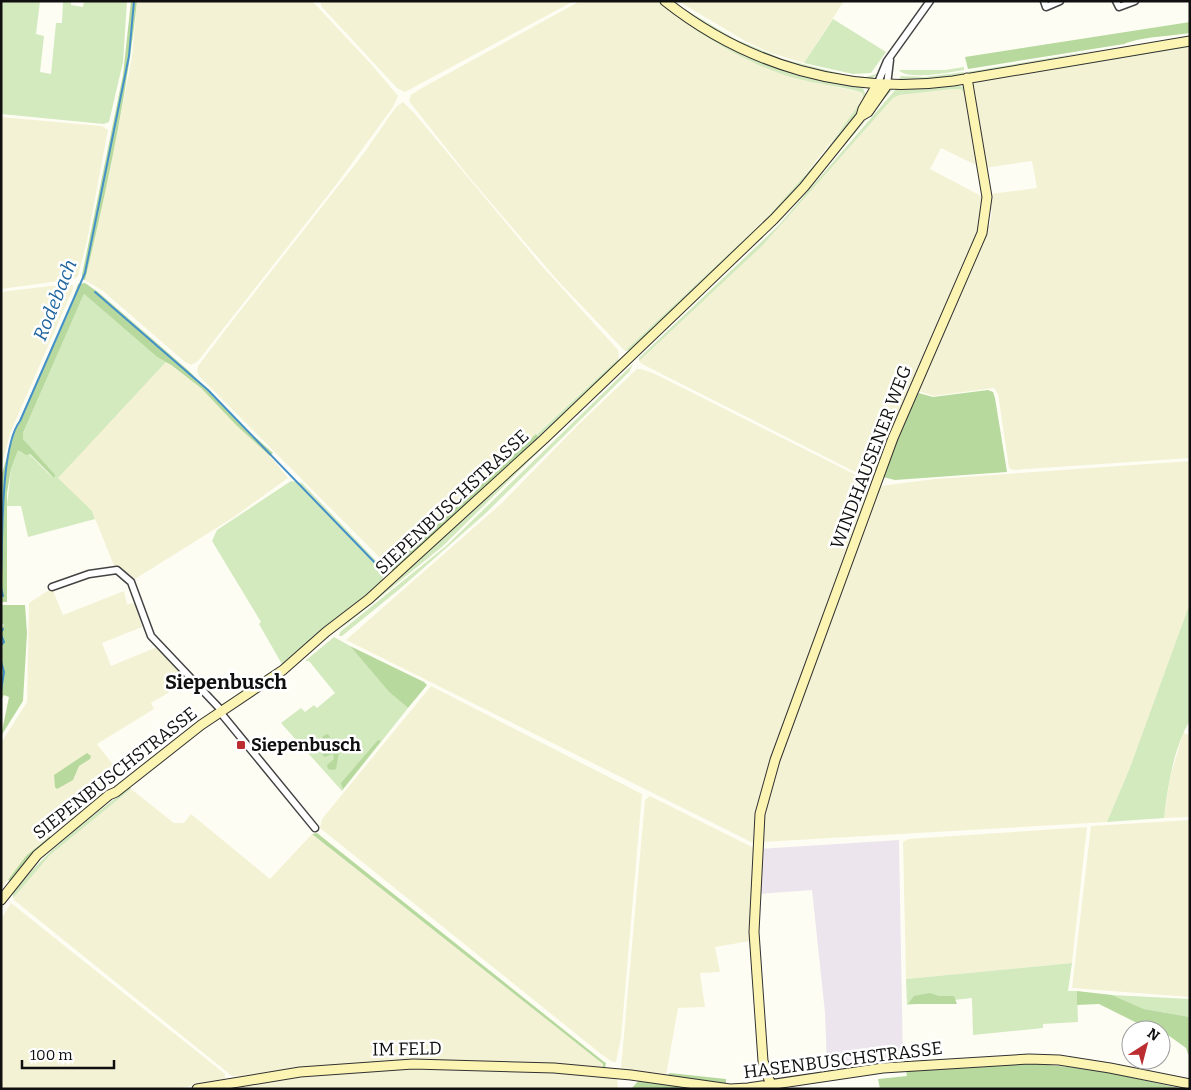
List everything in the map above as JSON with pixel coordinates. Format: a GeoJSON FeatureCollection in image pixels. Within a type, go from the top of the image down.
{"type":"FeatureCollection","features":[{"type":"Feature","properties":{"kind":"street"},"geometry":{"type":"LineString","coordinates":[[665,1],[707,31],[768,61],[827,78],[882,85],[931,84],[1190,41]]}},
{"type":"Feature","properties":{"kind":"street"},"geometry":{"type":"LineString","coordinates":[[882,85],[884,67],[930,1]]}},
{"type":"Feature","properties":{"kind":"street"},"geometry":{"type":"LineString","coordinates":[[1044,1],[1046,6],[1060,1]]}},
{"type":"Feature","properties":{"kind":"street"},"geometry":{"type":"LineString","coordinates":[[1116,1],[1118,7],[1135,1]]}},
{"type":"Feature","properties":{"kind":"street","name":"WINDHAUSENER WEG"},"geometry":{"type":"LineString","coordinates":[[771,1087],[764,1061],[754,944],[757,846],[760,814],[768,783],[902,415],[982,233],[987,197],[967,78]]}},
{"type":"Feature","properties":{"kind":"street","name":"SIEPENBUSCHSTRASSE"},"geometry":{"type":"LineString","coordinates":[[1,900],[44,848],[109,795],[116,792],[221,711],[283,670],[326,632],[369,599],[430,545],[768,225],[804,187],[862,116],[862,109],[882,85]]}},
{"type":"Feature","properties":{"kind":"street"},"geometry":{"type":"LineString","coordinates":[[52,587],[89,574],[117,570],[131,582],[151,636],[221,711],[315,828]]}},
{"type":"Feature","properties":{"kind":"street","name":"HASENBUSCHSTRASSE"},"geometry":{"type":"LineString","coordinates":[[619,1074],[730,1089],[771,1087],[883,1068],[1029,1059],[1060,1060],[1190,1084]]}},
{"type":"Feature","properties":{"kind":"street","name":"IM FELD"},"geometry":{"type":"LineString","coordinates":[[197,1089],[300,1072],[413,1064],[554,1068],[619,1074]]}},
{"type":"Feature","properties":{"kind":"shaded area"},"geometry":{"type":"Polygon","coordinates":[[[137,1],[312,1],[398,96],[393,107],[336,185],[198,361],[191,365],[185,362],[103,291],[85,280],[109,174],[132,57],[137,1]]]}},
{"type":"Feature","properties":{"kind":"shaded area"},"geometry":{"type":"Polygon","coordinates":[[[321,1],[574,1],[405,92],[397,88],[321,6],[321,1]]]}},
{"type":"Feature","properties":{"kind":"shaded area"},"geometry":{"type":"Polygon","coordinates":[[[580,1],[657,1],[714,41],[751,60],[794,77],[863,93],[863,99],[853,115],[792,191],[766,219],[625,351],[558,281],[469,177],[409,101],[411,95],[420,89],[580,1]]]}},
{"type":"Feature","properties":{"kind":"shaded area"},"geometry":{"type":"Polygon","coordinates":[[[678,1],[844,1],[804,63],[771,53],[747,42],[678,1]]]}},
{"type":"Feature","properties":{"kind":"shaded area"},"geometry":{"type":"Polygon","coordinates":[[[1190,47],[1190,458],[1013,470],[1009,468],[998,394],[994,388],[933,396],[916,390],[987,226],[990,225],[992,210],[989,210],[989,194],[1037,188],[1032,161],[984,168],[972,83],[1190,47]]]}},
{"type":"Feature","properties":{"kind":"shaded area"},"geometry":{"type":"Polygon","coordinates":[[[961,89],[966,96],[978,166],[941,148],[930,169],[983,197],[978,236],[873,477],[863,476],[639,361],[762,246],[893,98],[898,95],[961,89]]]}},
{"type":"Feature","properties":{"kind":"shaded area"},"geometry":{"type":"Polygon","coordinates":[[[403,102],[541,265],[618,350],[619,358],[393,565],[391,569],[199,376],[197,371],[198,366],[364,153],[396,107],[403,102]]]}},
{"type":"Feature","properties":{"kind":"shaded area"},"geometry":{"type":"Polygon","coordinates":[[[1,117],[102,126],[108,130],[87,241],[78,276],[74,279],[1,289],[1,117]]]}},
{"type":"Feature","properties":{"kind":"shaded area"},"geometry":{"type":"Polygon","coordinates":[[[67,284],[73,285],[73,289],[11,431],[1,467],[1,292],[67,284]]]}},
{"type":"Feature","properties":{"kind":"shaded area"},"geometry":{"type":"Polygon","coordinates":[[[166,362],[201,388],[236,425],[270,456],[288,478],[234,517],[135,579],[115,568],[92,511],[57,478],[166,362]]]}},
{"type":"Feature","properties":{"kind":"shaded area"},"geometry":{"type":"Polygon","coordinates":[[[637,369],[655,374],[862,478],[869,485],[851,542],[765,776],[760,793],[753,843],[346,640],[503,502],[581,422],[637,369]]]}},
{"type":"Feature","properties":{"kind":"shaded area"},"geometry":{"type":"Polygon","coordinates":[[[1190,461],[1190,603],[1129,770],[1107,822],[762,842],[761,821],[769,785],[880,486],[935,479],[1190,461]]]}},
{"type":"Feature","properties":{"kind":"shaded area"},"geometry":{"type":"Polygon","coordinates":[[[52,588],[63,615],[124,591],[127,604],[136,603],[142,627],[102,643],[111,666],[157,647],[190,680],[151,703],[154,709],[97,744],[122,776],[37,846],[1,888],[1,743],[27,702],[29,603],[52,588]]]}},
{"type":"Feature","properties":{"kind":"shaded area"},"geometry":{"type":"Polygon","coordinates":[[[431,686],[642,794],[621,1038],[616,1062],[612,1062],[601,1054],[320,828],[322,819],[431,686]]]}},
{"type":"Feature","properties":{"kind":"shaded area"},"geometry":{"type":"Polygon","coordinates":[[[1183,733],[1190,735],[1190,817],[1164,818],[1170,778],[1183,733]]]}},
{"type":"Feature","properties":{"kind":"shaded area"},"geometry":{"type":"Polygon","coordinates":[[[131,789],[174,823],[184,823],[191,814],[270,879],[312,834],[603,1064],[603,1068],[543,1063],[404,1060],[342,1064],[243,1077],[232,1076],[13,898],[50,855],[131,789]]]}},
{"type":"Feature","properties":{"kind":"shaded area"},"geometry":{"type":"Polygon","coordinates":[[[650,796],[754,848],[750,941],[715,947],[720,972],[700,973],[705,1007],[678,1008],[666,1076],[624,1071],[621,1068],[645,800],[650,796]]]}},
{"type":"Feature","properties":{"kind":"shaded area"},"geometry":{"type":"Polygon","coordinates":[[[1190,820],[1190,997],[1072,988],[1091,826],[1190,820]]]}},
{"type":"Feature","properties":{"kind":"shaded area"},"geometry":{"type":"Polygon","coordinates":[[[1087,827],[1072,963],[906,979],[903,842],[908,839],[1087,827]]]}},
{"type":"Feature","properties":{"kind":"shaded area"},"geometry":{"type":"Polygon","coordinates":[[[899,840],[903,1061],[827,1069],[825,1013],[812,890],[758,894],[760,849],[899,840]]]}},
{"type":"Feature","properties":{"kind":"shaded area"},"geometry":{"type":"Polygon","coordinates":[[[11,903],[225,1074],[225,1080],[175,1089],[1,1089],[1,919],[11,903]]]}},
{"type":"Feature","properties":{"kind":"shaded area"},"geometry":{"type":"Polygon","coordinates":[[[436,1066],[617,1076],[618,1089],[215,1089],[282,1078],[436,1066]]]}},
{"type":"Feature","properties":{"kind":"green space"},"geometry":{"type":"Polygon","coordinates":[[[1,1],[40,1],[36,34],[44,36],[40,72],[51,74],[56,23],[62,23],[63,1],[71,1],[71,5],[83,7],[84,1],[127,1],[123,62],[109,122],[104,124],[1,114],[1,1]]]}},
{"type":"Feature","properties":{"kind":"green space"},"geometry":{"type":"Polygon","coordinates":[[[131,1],[137,1],[128,72],[85,280],[82,279],[82,275],[123,75],[131,1]]]}},
{"type":"Feature","properties":{"kind":"green space"},"geometry":{"type":"Polygon","coordinates":[[[657,1],[725,42],[761,61],[804,76],[863,88],[866,96],[843,134],[781,207],[732,256],[632,349],[625,351],[766,219],[822,156],[863,99],[863,93],[795,78],[759,65],[704,35],[657,1]]]}},
{"type":"Feature","properties":{"kind":"green space"},"geometry":{"type":"Polygon","coordinates":[[[671,1],[735,39],[783,59],[846,75],[866,77],[879,73],[871,79],[831,73],[792,64],[718,33],[671,1]]]}},
{"type":"Feature","properties":{"kind":"green space"},"geometry":{"type":"Polygon","coordinates":[[[833,19],[886,52],[871,73],[853,74],[804,63],[833,19]]]}},
{"type":"Feature","properties":{"kind":"green space"},"geometry":{"type":"Polygon","coordinates":[[[1190,22],[1190,33],[1147,38],[1124,44],[968,69],[965,57],[1190,22]]]}},
{"type":"Feature","properties":{"kind":"green space"},"geometry":{"type":"Polygon","coordinates":[[[1190,44],[1190,47],[972,83],[973,82],[1190,44]]]}},
{"type":"Feature","properties":{"kind":"green space"},"geometry":{"type":"Polygon","coordinates":[[[1109,48],[969,74],[967,72],[1109,48]]]}},
{"type":"Feature","properties":{"kind":"green space"},"geometry":{"type":"Polygon","coordinates":[[[964,67],[964,70],[920,75],[911,75],[899,70],[945,70],[964,67]]]}},
{"type":"Feature","properties":{"kind":"green space"},"geometry":{"type":"Polygon","coordinates":[[[964,72],[964,75],[922,80],[899,79],[901,76],[925,77],[964,72]]]}},
{"type":"Feature","properties":{"kind":"green space"},"geometry":{"type":"Polygon","coordinates":[[[957,85],[963,87],[966,96],[961,89],[953,89],[899,95],[893,98],[762,246],[639,361],[639,358],[778,226],[896,89],[957,85]]]}},
{"type":"Feature","properties":{"kind":"green space"},"geometry":{"type":"Polygon","coordinates":[[[893,89],[782,218],[639,355],[755,243],[872,113],[887,92],[893,89]]]}},
{"type":"Feature","properties":{"kind":"green space"},"geometry":{"type":"Polygon","coordinates":[[[85,283],[98,292],[189,371],[246,429],[273,453],[270,456],[236,425],[201,388],[171,365],[157,357],[84,294],[23,433],[23,439],[55,475],[54,478],[30,454],[26,455],[18,450],[11,469],[7,493],[7,602],[1,602],[1,477],[15,430],[70,308],[78,284],[85,283]]]}},
{"type":"Feature","properties":{"kind":"green space"},"geometry":{"type":"Polygon","coordinates":[[[84,294],[157,357],[166,362],[58,478],[92,511],[95,519],[28,537],[21,506],[7,506],[11,469],[18,449],[22,453],[29,454],[53,478],[23,439],[23,433],[84,294]]]}},
{"type":"Feature","properties":{"kind":"green space"},"geometry":{"type":"Polygon","coordinates":[[[619,358],[615,366],[540,438],[537,434],[619,358]]]}},
{"type":"Feature","properties":{"kind":"green space"},"geometry":{"type":"Polygon","coordinates":[[[629,362],[443,546],[337,632],[426,554],[629,362]]]}},
{"type":"Feature","properties":{"kind":"green space"},"geometry":{"type":"Polygon","coordinates":[[[633,364],[629,372],[486,513],[402,587],[342,636],[339,636],[340,632],[446,546],[633,364]]]}},
{"type":"Feature","properties":{"kind":"green space"},"geometry":{"type":"Polygon","coordinates":[[[988,390],[993,392],[995,398],[1007,472],[895,480],[883,477],[883,471],[915,392],[933,397],[988,390]]]}},
{"type":"Feature","properties":{"kind":"green space"},"geometry":{"type":"Polygon","coordinates":[[[536,434],[540,438],[393,572],[391,569],[393,565],[536,434]]]}},
{"type":"Feature","properties":{"kind":"green space"},"geometry":{"type":"Polygon","coordinates":[[[291,481],[302,483],[383,568],[384,575],[381,583],[283,666],[259,624],[261,622],[212,541],[217,530],[291,481]]]}},
{"type":"Feature","properties":{"kind":"green space"},"geometry":{"type":"Polygon","coordinates":[[[1190,603],[1190,720],[1175,755],[1164,818],[1107,822],[1129,770],[1190,603]]]}},
{"type":"Feature","properties":{"kind":"green space"},"geometry":{"type":"Polygon","coordinates":[[[1,605],[25,605],[27,633],[23,701],[1,736],[9,697],[4,695],[1,700],[1,628],[4,625],[1,623],[1,605]]]}},
{"type":"Feature","properties":{"kind":"green space"},"geometry":{"type":"Polygon","coordinates":[[[334,637],[350,646],[389,692],[408,708],[342,791],[281,723],[301,708],[305,712],[314,705],[317,708],[335,693],[309,661],[305,661],[334,637]]]}},
{"type":"Feature","properties":{"kind":"green space"},"geometry":{"type":"Polygon","coordinates":[[[350,646],[427,685],[408,708],[389,692],[350,646]]]}},
{"type":"Feature","properties":{"kind":"green space"},"geometry":{"type":"Polygon","coordinates":[[[328,734],[339,752],[336,769],[333,770],[328,769],[327,765],[334,759],[333,754],[324,757],[319,748],[308,748],[311,743],[319,744],[323,736],[328,734]]]}},
{"type":"Feature","properties":{"kind":"green space"},"geometry":{"type":"Polygon","coordinates":[[[378,740],[381,741],[343,789],[341,783],[378,740]]]}},
{"type":"Feature","properties":{"kind":"green space"},"geometry":{"type":"Polygon","coordinates":[[[87,753],[91,756],[90,759],[79,766],[73,780],[57,789],[55,787],[54,775],[87,753]]]}},
{"type":"Feature","properties":{"kind":"green space"},"geometry":{"type":"Polygon","coordinates":[[[130,787],[131,789],[50,855],[13,898],[13,894],[38,864],[83,824],[130,787]]]}},
{"type":"Feature","properties":{"kind":"green space"},"geometry":{"type":"Polygon","coordinates":[[[317,833],[606,1063],[605,1068],[603,1068],[603,1064],[312,834],[317,833]]]}},
{"type":"Feature","properties":{"kind":"green space"},"geometry":{"type":"Polygon","coordinates":[[[50,836],[10,881],[8,880],[26,856],[50,836]]]}},
{"type":"Feature","properties":{"kind":"green space"},"geometry":{"type":"Polygon","coordinates":[[[1072,963],[1068,991],[1077,991],[1078,1022],[1043,1024],[1043,1028],[973,1035],[972,998],[907,1005],[906,979],[1072,963]]]}},
{"type":"Feature","properties":{"kind":"green space"},"geometry":{"type":"Polygon","coordinates":[[[1077,991],[1112,995],[1144,1009],[1190,1017],[1190,1055],[1186,1048],[1171,1037],[1171,1020],[1131,1020],[1099,1004],[1077,1005],[1077,991]]]}},
{"type":"Feature","properties":{"kind":"green space"},"geometry":{"type":"Polygon","coordinates":[[[930,993],[939,996],[954,996],[957,1004],[908,1004],[914,996],[930,993]]]}},
{"type":"Feature","properties":{"kind":"green space"},"geometry":{"type":"Polygon","coordinates":[[[1112,995],[1190,999],[1190,1017],[1144,1009],[1112,995]]]}},
{"type":"Feature","properties":{"kind":"green space"},"geometry":{"type":"Polygon","coordinates":[[[1028,1063],[1098,1070],[1183,1089],[880,1089],[878,1079],[907,1076],[906,1071],[1028,1063]]]}},
{"type":"Feature","properties":{"kind":"green space"},"geometry":{"type":"Polygon","coordinates":[[[670,1073],[726,1079],[726,1085],[666,1076],[670,1073]]]}},
{"type":"Feature","properties":{"kind":"green space"},"geometry":{"type":"Polygon","coordinates":[[[640,1079],[708,1089],[631,1089],[640,1079]]]}},
{"type":"Feature","properties":{"kind":"waterway","name":"Rodebach"},"geometry":{"type":"LineString","coordinates":[[1,576],[4,495],[9,451],[14,433],[85,273],[129,56],[134,1]]}},
{"type":"Feature","properties":{"kind":"waterway"},"geometry":{"type":"LineString","coordinates":[[95,292],[208,390],[380,568]]}},
{"type":"Feature","properties":{"kind":"waterway","name":"Rodebach"},"geometry":{"type":"LineString","coordinates":[[1,588],[3,596]]}},
{"type":"Feature","properties":{"kind":"waterway","name":"Rodebach"},"geometry":{"type":"LineString","coordinates":[[1,635],[4,642],[1,645]]}},
{"type":"Feature","properties":{"kind":"waterway","name":"Rodebach"},"geometry":{"type":"LineString","coordinates":[[1,661],[4,672],[1,691]]}},
{"type":"Feature","properties":{"kind":"place","name":"Siepenbusch"},"geometry":{"type":"Point","coordinates":[241,745]}},
{"type":"Feature","properties":{"kind":"district","name":"Siepenbusch"},"geometry":{"type":"Point","coordinates":[226,682]}}]}
